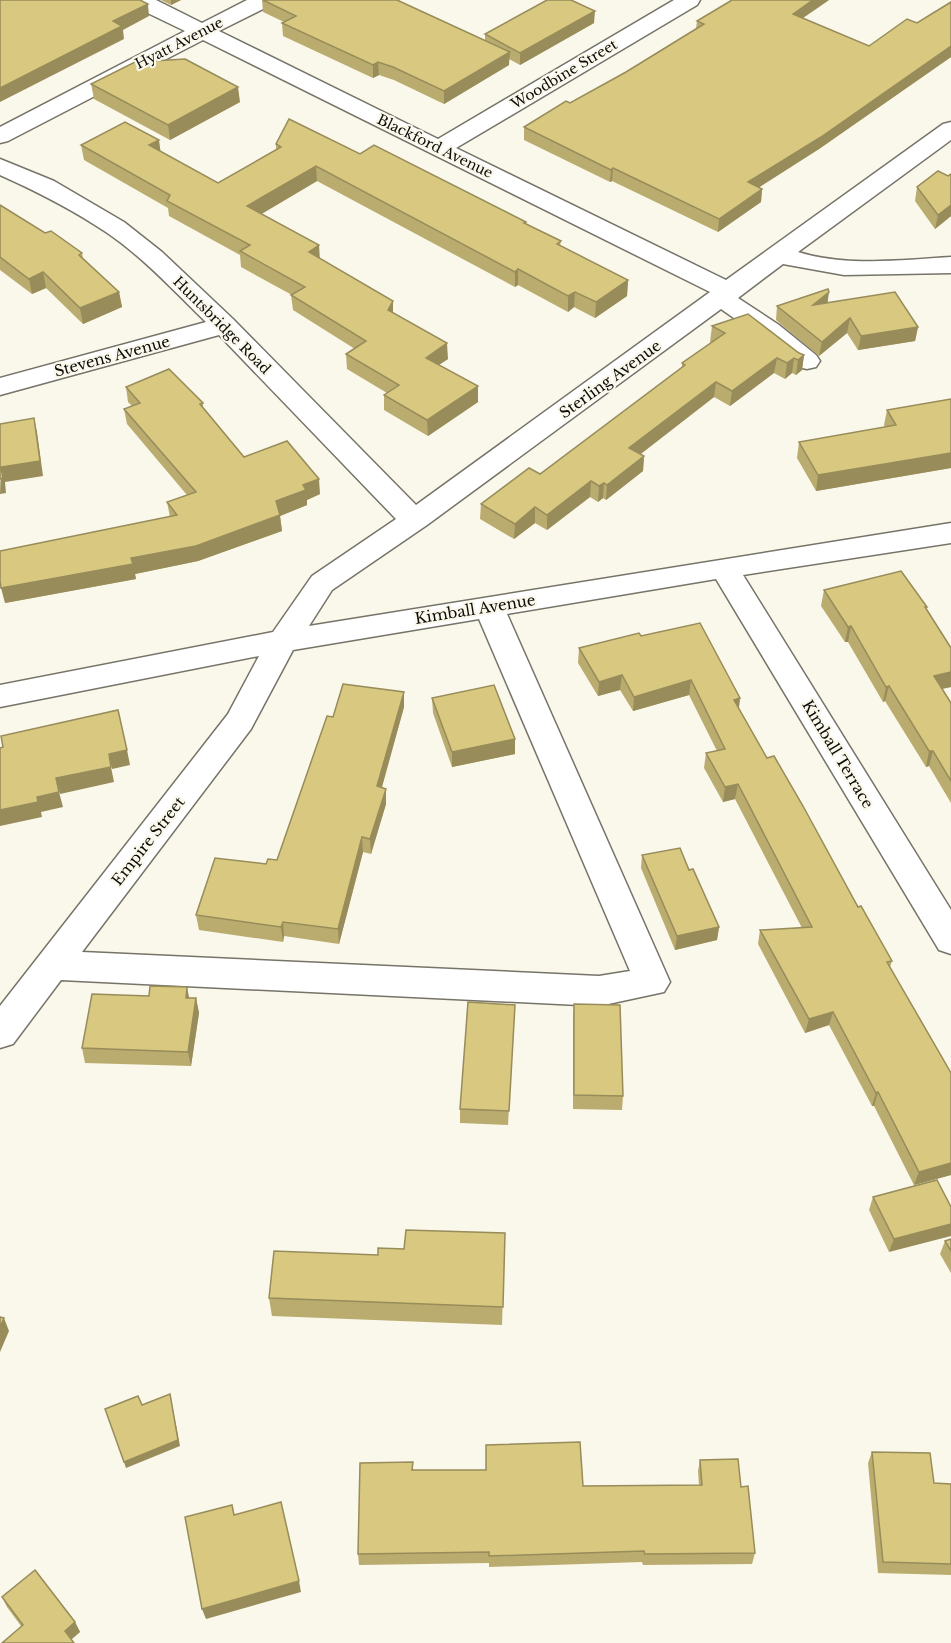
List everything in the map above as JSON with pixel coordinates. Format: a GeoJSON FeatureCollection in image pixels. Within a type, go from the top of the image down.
{"type":"FeatureCollection","features":[{"type":"Feature","properties":{"kind":"street","name":"Blackford Avenue"},"geometry":{"type":"LineString","coordinates":[[139,0],[439,148],[726,295],[807,361]]}},
{"type":"Feature","properties":{"kind":"street","name":"Hyatt Avenue"},"geometry":{"type":"LineString","coordinates":[[0,136],[263,0]]}},
{"type":"Feature","properties":{"kind":"street","name":"Woodbine Street"},"geometry":{"type":"LineString","coordinates":[[439,148],[689,0]]}},
{"type":"Feature","properties":{"kind":"street","name":"Sterling Avenue"},"geometry":{"type":"LineString","coordinates":[[283,641],[322,583],[417,518],[726,295],[951,129]]}},
{"type":"Feature","properties":{"kind":"street","name":"Huntsbridge Road"},"geometry":{"type":"LineString","coordinates":[[0,166],[45,186],[115,227],[153,257],[224,325],[403,510],[417,518]]}},
{"type":"Feature","properties":{"kind":"street"},"geometry":{"type":"LineString","coordinates":[[780,255],[807,264],[863,270],[951,265]]}},
{"type":"Feature","properties":{"kind":"street","name":"Stevens Avenue"},"geometry":{"type":"LineString","coordinates":[[0,387],[224,325]]}},
{"type":"Feature","properties":{"kind":"street","name":"Kimball Avenue"},"geometry":{"type":"LineString","coordinates":[[0,696],[283,641],[951,533]]}},
{"type":"Feature","properties":{"kind":"street","name":"Kimball Terrace"},"geometry":{"type":"LineString","coordinates":[[724,568],[951,939]]}},
{"type":"Feature","properties":{"kind":"street"},"geometry":{"type":"LineString","coordinates":[[52,965],[599,991],[652,982],[489,607]]}},
{"type":"Feature","properties":{"kind":"street","name":"Empire Street"},"geometry":{"type":"LineString","coordinates":[[0,1033],[240,721],[283,641]]}},
{"type":"Feature","properties":{"kind":"building"},"geometry":{"type":"Polygon","coordinates":[[[0,0],[140,0],[148,4],[113,21],[122,26],[0,88],[0,0]]]}},
{"type":"Feature","properties":{"kind":"building"},"geometry":{"type":"Polygon","coordinates":[[[263,0],[397,0],[510,52],[444,91],[393,67],[378,62],[373,65],[282,23],[296,16],[263,0]]]}},
{"type":"Feature","properties":{"kind":"building"},"geometry":{"type":"Polygon","coordinates":[[[547,0],[571,0],[595,11],[520,53],[485,34],[547,0]]]}},
{"type":"Feature","properties":{"kind":"building"},"geometry":{"type":"Polygon","coordinates":[[[732,0],[813,0],[793,14],[869,46],[907,19],[917,23],[951,2],[951,46],[821,137],[748,182],[762,189],[719,219],[524,127],[566,101],[570,103],[626,72],[704,24],[697,21],[732,0]]]}},
{"type":"Feature","properties":{"kind":"building"},"geometry":{"type":"Polygon","coordinates":[[[185,59],[238,87],[168,125],[91,84],[135,62],[185,59]]]}},
{"type":"Feature","properties":{"kind":"building"},"geometry":{"type":"Polygon","coordinates":[[[289,119],[360,154],[374,145],[526,222],[524,223],[561,241],[557,244],[628,280],[596,302],[575,292],[568,296],[518,269],[515,272],[316,166],[247,206],[319,245],[309,252],[393,301],[388,310],[447,343],[426,358],[478,386],[427,420],[384,395],[399,385],[346,354],[366,341],[291,295],[305,287],[240,251],[250,245],[167,201],[170,195],[81,145],[125,122],[159,140],[149,145],[218,183],[281,147],[276,144],[289,119]]]}},
{"type":"Feature","properties":{"kind":"building"},"geometry":{"type":"Polygon","coordinates":[[[938,171],[948,176],[951,174],[951,205],[938,215],[917,187],[938,171]]]}},
{"type":"Feature","properties":{"kind":"building"},"geometry":{"type":"Polygon","coordinates":[[[0,205],[45,233],[51,231],[82,253],[79,255],[119,292],[80,308],[43,272],[29,279],[0,257],[0,205]]]}},
{"type":"Feature","properties":{"kind":"building"},"geometry":{"type":"Polygon","coordinates":[[[828,289],[829,292],[813,305],[895,292],[918,327],[861,336],[850,318],[822,342],[777,306],[828,289]]]}},
{"type":"Feature","properties":{"kind":"building"},"geometry":{"type":"Polygon","coordinates":[[[748,314],[804,355],[798,360],[794,358],[787,363],[777,358],[732,391],[716,382],[629,448],[644,456],[607,485],[604,483],[599,486],[591,481],[547,515],[535,507],[515,524],[481,504],[529,468],[540,474],[685,365],[682,363],[725,333],[712,326],[748,314]]]}},
{"type":"Feature","properties":{"kind":"building"},"geometry":{"type":"Polygon","coordinates":[[[169,369],[203,403],[200,404],[244,457],[287,441],[319,479],[303,485],[306,490],[276,501],[280,515],[196,546],[131,558],[133,564],[1,588],[0,551],[177,515],[167,502],[196,492],[124,409],[140,403],[126,387],[169,369]]]}},
{"type":"Feature","properties":{"kind":"building"},"geometry":{"type":"Polygon","coordinates":[[[951,399],[951,453],[818,475],[799,442],[896,425],[887,410],[951,399]]]}},
{"type":"Feature","properties":{"kind":"building"},"geometry":{"type":"Polygon","coordinates":[[[34,418],[40,461],[1,467],[3,478],[0,479],[0,424],[34,418]]]}},
{"type":"Feature","properties":{"kind":"building"},"geometry":{"type":"Polygon","coordinates":[[[901,571],[927,607],[925,607],[951,648],[951,672],[934,676],[951,703],[951,781],[933,751],[929,751],[889,686],[886,687],[851,626],[848,627],[824,590],[901,571]]]}},
{"type":"Feature","properties":{"kind":"building"},"geometry":{"type":"Polygon","coordinates":[[[700,623],[740,698],[734,700],[767,758],[774,756],[858,907],[861,906],[892,961],[887,962],[951,1073],[951,1163],[919,1172],[833,1012],[809,1019],[760,930],[812,927],[738,784],[725,787],[706,753],[725,749],[691,680],[634,697],[622,675],[599,682],[579,648],[639,633],[641,636],[700,623]]]}},
{"type":"Feature","properties":{"kind":"building"},"geometry":{"type":"Polygon","coordinates":[[[343,684],[404,692],[377,786],[386,789],[370,839],[362,837],[338,929],[283,922],[281,927],[196,915],[215,858],[266,864],[268,859],[277,860],[327,716],[333,717],[343,684]]]}},
{"type":"Feature","properties":{"kind":"building"},"geometry":{"type":"Polygon","coordinates":[[[494,685],[515,739],[452,752],[432,698],[494,685]]]}},
{"type":"Feature","properties":{"kind":"building"},"geometry":{"type":"Polygon","coordinates":[[[118,710],[127,750],[109,754],[111,767],[56,778],[59,792],[37,797],[38,802],[0,810],[0,748],[3,747],[1,736],[118,710]]]}},
{"type":"Feature","properties":{"kind":"building"},"geometry":{"type":"Polygon","coordinates":[[[680,848],[689,870],[693,869],[719,927],[677,936],[642,855],[680,848]]]}},
{"type":"Feature","properties":{"kind":"building"},"geometry":{"type":"Polygon","coordinates":[[[150,986],[187,987],[186,998],[196,998],[188,1052],[82,1048],[92,994],[149,996],[150,986]]]}},
{"type":"Feature","properties":{"kind":"building"},"geometry":{"type":"Polygon","coordinates":[[[468,1002],[515,1005],[509,1111],[460,1109],[468,1002]]]}},
{"type":"Feature","properties":{"kind":"building"},"geometry":{"type":"Polygon","coordinates":[[[574,1004],[620,1005],[623,1096],[574,1095],[574,1004]]]}},
{"type":"Feature","properties":{"kind":"building"},"geometry":{"type":"Polygon","coordinates":[[[937,1180],[951,1207],[951,1224],[894,1239],[873,1197],[937,1180]]]}},
{"type":"Feature","properties":{"kind":"building"},"geometry":{"type":"Polygon","coordinates":[[[406,1230],[505,1233],[503,1307],[269,1298],[274,1251],[378,1255],[378,1248],[404,1249],[406,1230]]]}},
{"type":"Feature","properties":{"kind":"building"},"geometry":{"type":"Polygon","coordinates":[[[951,1239],[951,1251],[945,1241],[951,1239]]]}},
{"type":"Feature","properties":{"kind":"building"},"geometry":{"type":"Polygon","coordinates":[[[170,1394],[178,1440],[124,1462],[105,1409],[138,1396],[142,1405],[170,1394]]]}},
{"type":"Feature","properties":{"kind":"building"},"geometry":{"type":"Polygon","coordinates":[[[580,1442],[583,1486],[702,1485],[700,1460],[738,1459],[741,1487],[748,1486],[755,1553],[645,1554],[644,1551],[489,1556],[489,1552],[358,1554],[360,1463],[413,1462],[412,1470],[486,1470],[486,1445],[580,1442]]]}},
{"type":"Feature","properties":{"kind":"building"},"geometry":{"type":"Polygon","coordinates":[[[872,1452],[930,1453],[934,1483],[951,1484],[951,1564],[883,1562],[872,1452]]]}},
{"type":"Feature","properties":{"kind":"building"},"geometry":{"type":"Polygon","coordinates":[[[281,1502],[299,1581],[202,1609],[185,1517],[232,1505],[234,1515],[281,1502]]]}},
{"type":"Feature","properties":{"kind":"building"},"geometry":{"type":"Polygon","coordinates":[[[35,1570],[75,1622],[65,1631],[74,1643],[2,1643],[23,1625],[2,1597],[35,1570]]]}}]}
